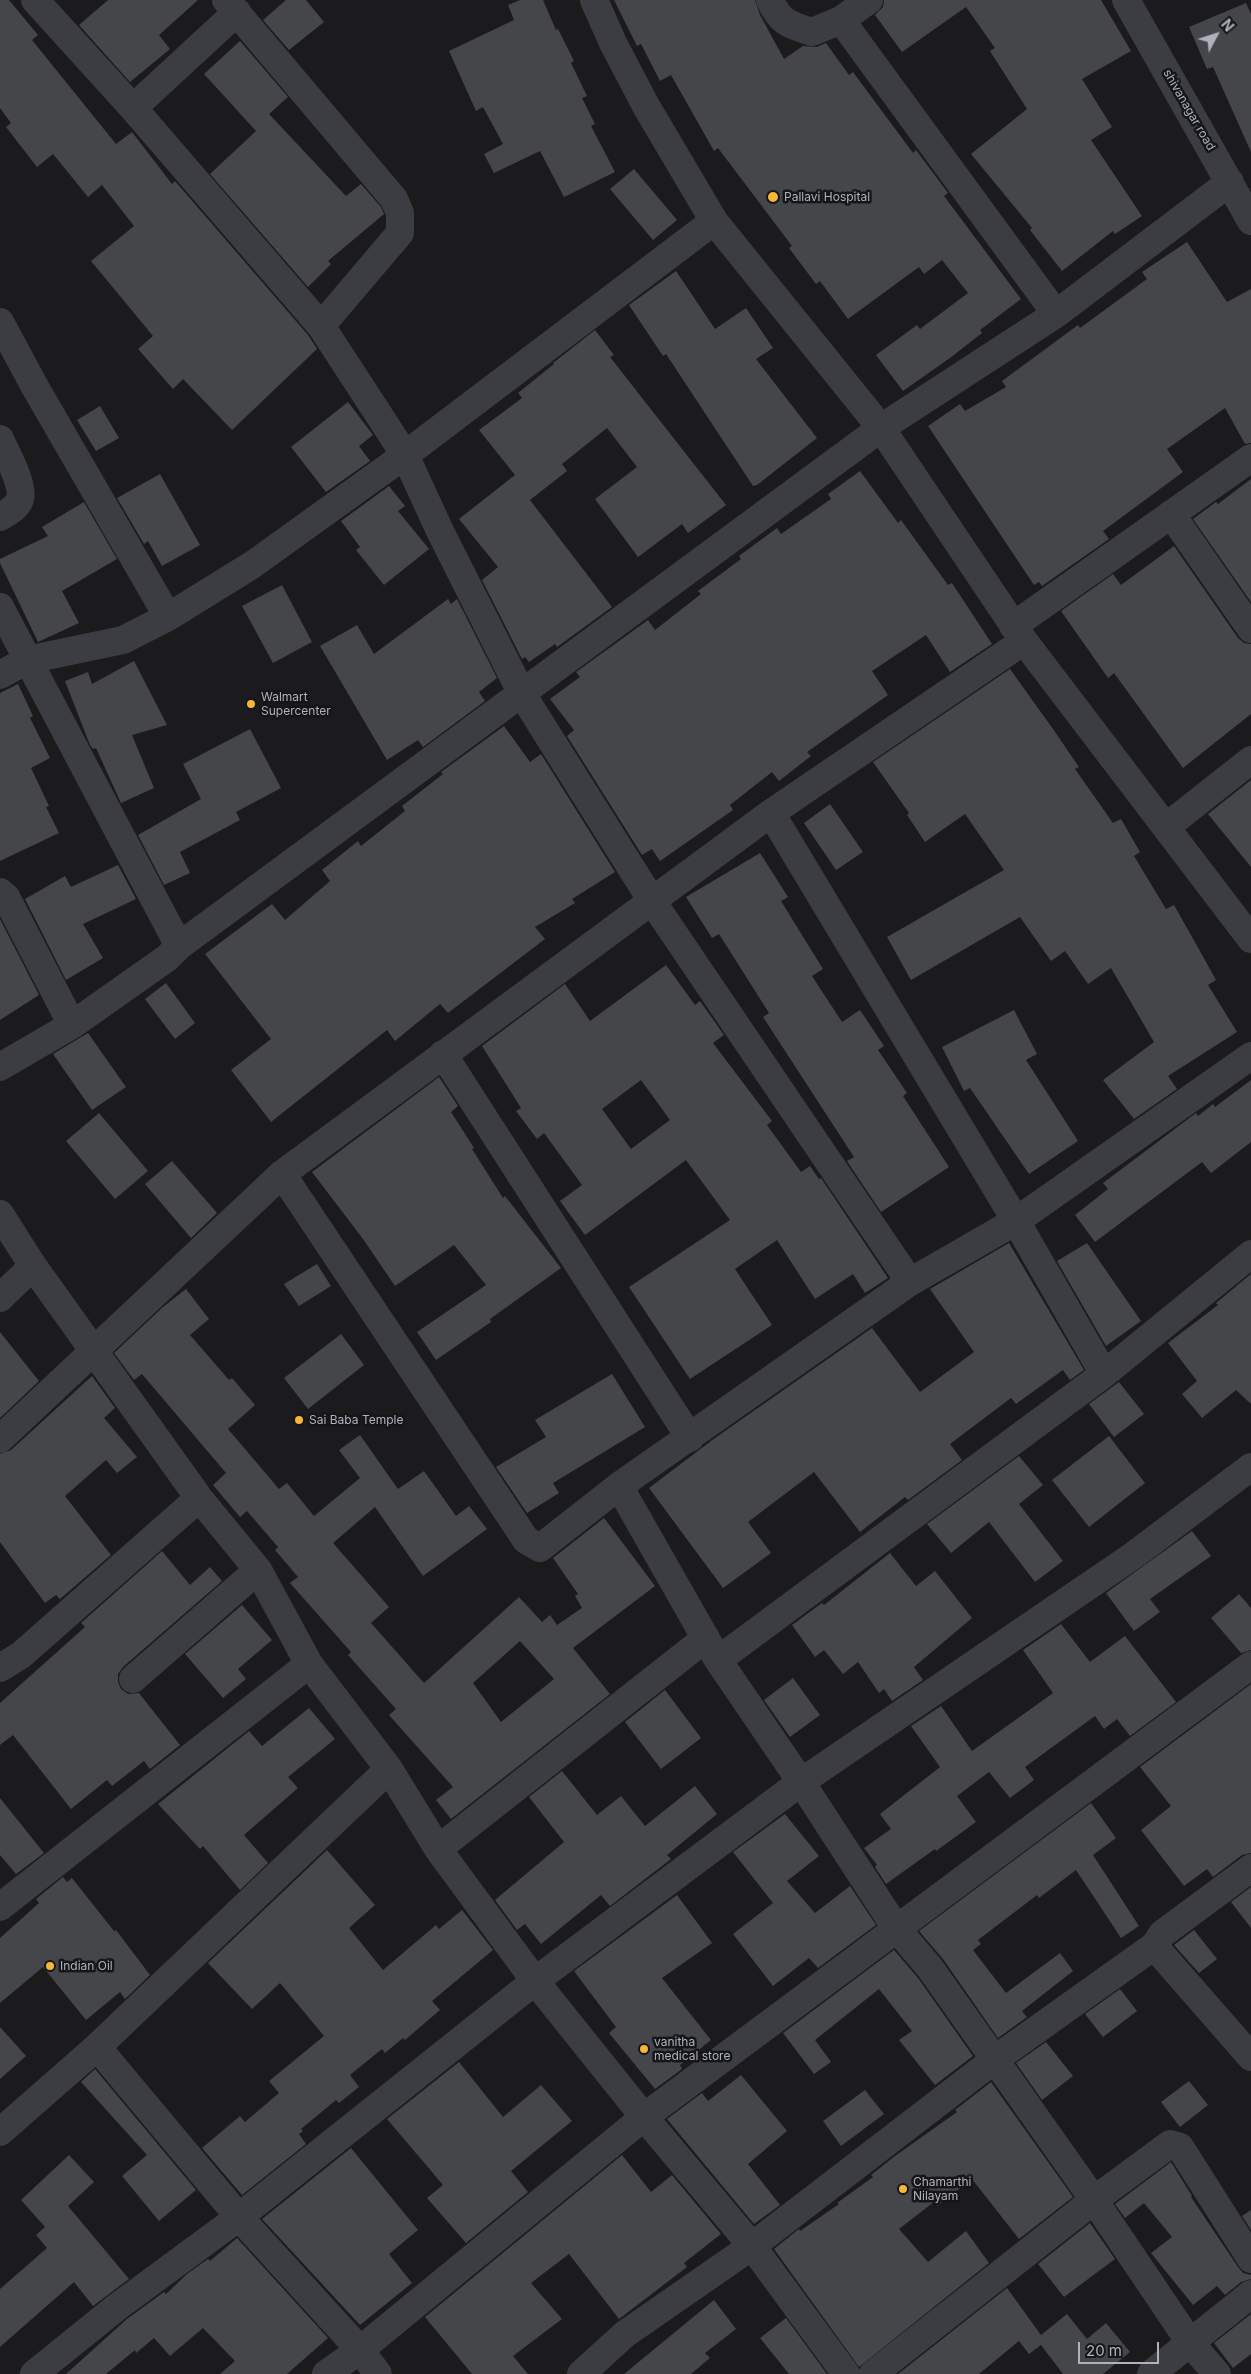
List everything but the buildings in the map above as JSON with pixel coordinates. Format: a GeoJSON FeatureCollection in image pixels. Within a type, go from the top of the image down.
{"type":"FeatureCollection","features":[{"type":"Feature","properties":{"kind":"street"},"geometry":{"type":"LineString","coordinates":[[35,0],[133,108],[321,326],[405,455],[440,531],[522,694],[652,901],[910,1282]]}},
{"type":"Feature","properties":{"kind":"street"},"geometry":{"type":"LineString","coordinates":[[594,0],[613,43],[646,106],[714,221],[881,428],[1018,633],[1251,939]]}},
{"type":"Feature","properties":{"kind":"street"},"geometry":{"type":"LineString","coordinates":[[770,0],[775,11],[785,23],[812,32],[841,20],[869,0]]}},
{"type":"Feature","properties":{"kind":"street","name":"shivanagar road"},"geometry":{"type":"LineString","coordinates":[[1126,0],[1251,221]]}},
{"type":"Feature","properties":{"kind":"street"},"geometry":{"type":"LineString","coordinates":[[133,108],[232,6],[394,200],[400,213],[400,233],[321,326]]}},
{"type":"Feature","properties":{"kind":"street"},"geometry":{"type":"LineString","coordinates":[[841,20],[1056,314]]}},
{"type":"Feature","properties":{"kind":"street"},"geometry":{"type":"LineString","coordinates":[[0,1067],[72,1025],[167,958],[179,946],[881,428],[1056,314],[1230,182]]}},
{"type":"Feature","properties":{"kind":"street"},"geometry":{"type":"LineString","coordinates":[[0,675],[27,660],[123,640],[168,617],[252,565],[405,455],[714,221]]}},
{"type":"Feature","properties":{"kind":"street"},"geometry":{"type":"LineString","coordinates":[[0,322],[168,617]]}},
{"type":"Feature","properties":{"kind":"street"},"geometry":{"type":"LineString","coordinates":[[0,439],[20,485],[20,499],[12,510],[0,517]]}},
{"type":"Feature","properties":{"kind":"street"},"geometry":{"type":"LineString","coordinates":[[0,1439],[282,1174],[1018,633],[1172,514],[1249,464]]}},
{"type":"Feature","properties":{"kind":"street"},"geometry":{"type":"LineString","coordinates":[[1172,514],[1251,629]]}},
{"type":"Feature","properties":{"kind":"street"},"geometry":{"type":"LineString","coordinates":[[0,607],[179,946]]}},
{"type":"Feature","properties":{"kind":"street"},"geometry":{"type":"LineString","coordinates":[[1166,827],[1251,760]]}},
{"type":"Feature","properties":{"kind":"street"},"geometry":{"type":"LineString","coordinates":[[771,813],[1016,1221],[1104,1374]]}},
{"type":"Feature","properties":{"kind":"street"},"geometry":{"type":"LineString","coordinates":[[0,892],[6,897],[72,1025]]}},
{"type":"Feature","properties":{"kind":"street"},"geometry":{"type":"LineString","coordinates":[[443,1054],[690,1438]]}},
{"type":"Feature","properties":{"kind":"street"},"geometry":{"type":"LineString","coordinates":[[282,1174],[526,1540],[540,1548],[619,1486],[910,1282],[1016,1221],[1251,1056]]}},
{"type":"Feature","properties":{"kind":"street"},"geometry":{"type":"LineString","coordinates":[[0,1214],[33,1266],[199,1498],[258,1570],[309,1664],[389,1770],[438,1849],[535,1981],[644,2117],[752,2246],[846,2374]]}},
{"type":"Feature","properties":{"kind":"street"},"geometry":{"type":"LineString","coordinates":[[438,1849],[712,1649],[1104,1374],[1251,1254]]}},
{"type":"Feature","properties":{"kind":"street"},"geometry":{"type":"LineString","coordinates":[[0,1298],[33,1266]]}},
{"type":"Feature","properties":{"kind":"street"},"geometry":{"type":"LineString","coordinates":[[34,2374],[117,2307],[239,2217],[535,1981],[802,1782],[1134,1555],[1251,1467]]}},
{"type":"Feature","properties":{"kind":"street"},"geometry":{"type":"LineString","coordinates":[[619,1486],[712,1649],[802,1782],[896,1928],[930,1968],[1094,2200],[1191,2344],[1217,2374]]}},
{"type":"Feature","properties":{"kind":"street"},"geometry":{"type":"LineString","coordinates":[[0,1668],[21,1655],[199,1498]]}},
{"type":"Feature","properties":{"kind":"street"},"geometry":{"type":"LineString","coordinates":[[133,1679],[258,1570]]}},
{"type":"Feature","properties":{"kind":"street"},"geometry":{"type":"LineString","coordinates":[[0,1907],[309,1664]]}},
{"type":"Feature","properties":{"kind":"street"},"geometry":{"type":"LineString","coordinates":[[326,2374],[360,2350],[644,2117],[1251,1665]]}},
{"type":"Feature","properties":{"kind":"street"},"geometry":{"type":"LineString","coordinates":[[0,2132],[97,2048],[389,1770]]}},
{"type":"Feature","properties":{"kind":"street"},"geometry":{"type":"LineString","coordinates":[[581,2374],[625,2334],[752,2246],[994,2060],[1154,1946],[1162,1934],[1251,1868]]}},
{"type":"Feature","properties":{"kind":"street"},"geometry":{"type":"LineString","coordinates":[[1154,1946],[1251,2057]]}},
{"type":"Feature","properties":{"kind":"street"},"geometry":{"type":"LineString","coordinates":[[97,2048],[239,2217],[360,2350],[378,2374]]}},
{"type":"Feature","properties":{"kind":"street"},"geometry":{"type":"LineString","coordinates":[[873,2374],[1094,2200],[1170,2144],[1180,2147],[1251,2259]]}},
{"type":"Feature","properties":{"kind":"street"},"geometry":{"type":"LineString","coordinates":[[1151,2374],[1191,2344],[1251,2294]]}},
{"type":"Feature","properties":{"kind":"place","name":"Pallavi Hospital"},"geometry":{"type":"Point","coordinates":[773,197]}},
{"type":"Feature","properties":{"kind":"place","name":"Walmart Supercenter"},"geometry":{"type":"Point","coordinates":[251,704]}},
{"type":"Feature","properties":{"kind":"place","name":"Sai Baba Temple"},"geometry":{"type":"Point","coordinates":[299,1420]}},
{"type":"Feature","properties":{"kind":"place","name":"Indian Oil"},"geometry":{"type":"Point","coordinates":[50,1966]}},
{"type":"Feature","properties":{"kind":"place","name":"vanitha medical store"},"geometry":{"type":"Point","coordinates":[644,2049]}},
{"type":"Feature","properties":{"kind":"place","name":"Chamarthi Nilayam"},"geometry":{"type":"Point","coordinates":[903,2189]}}]}
